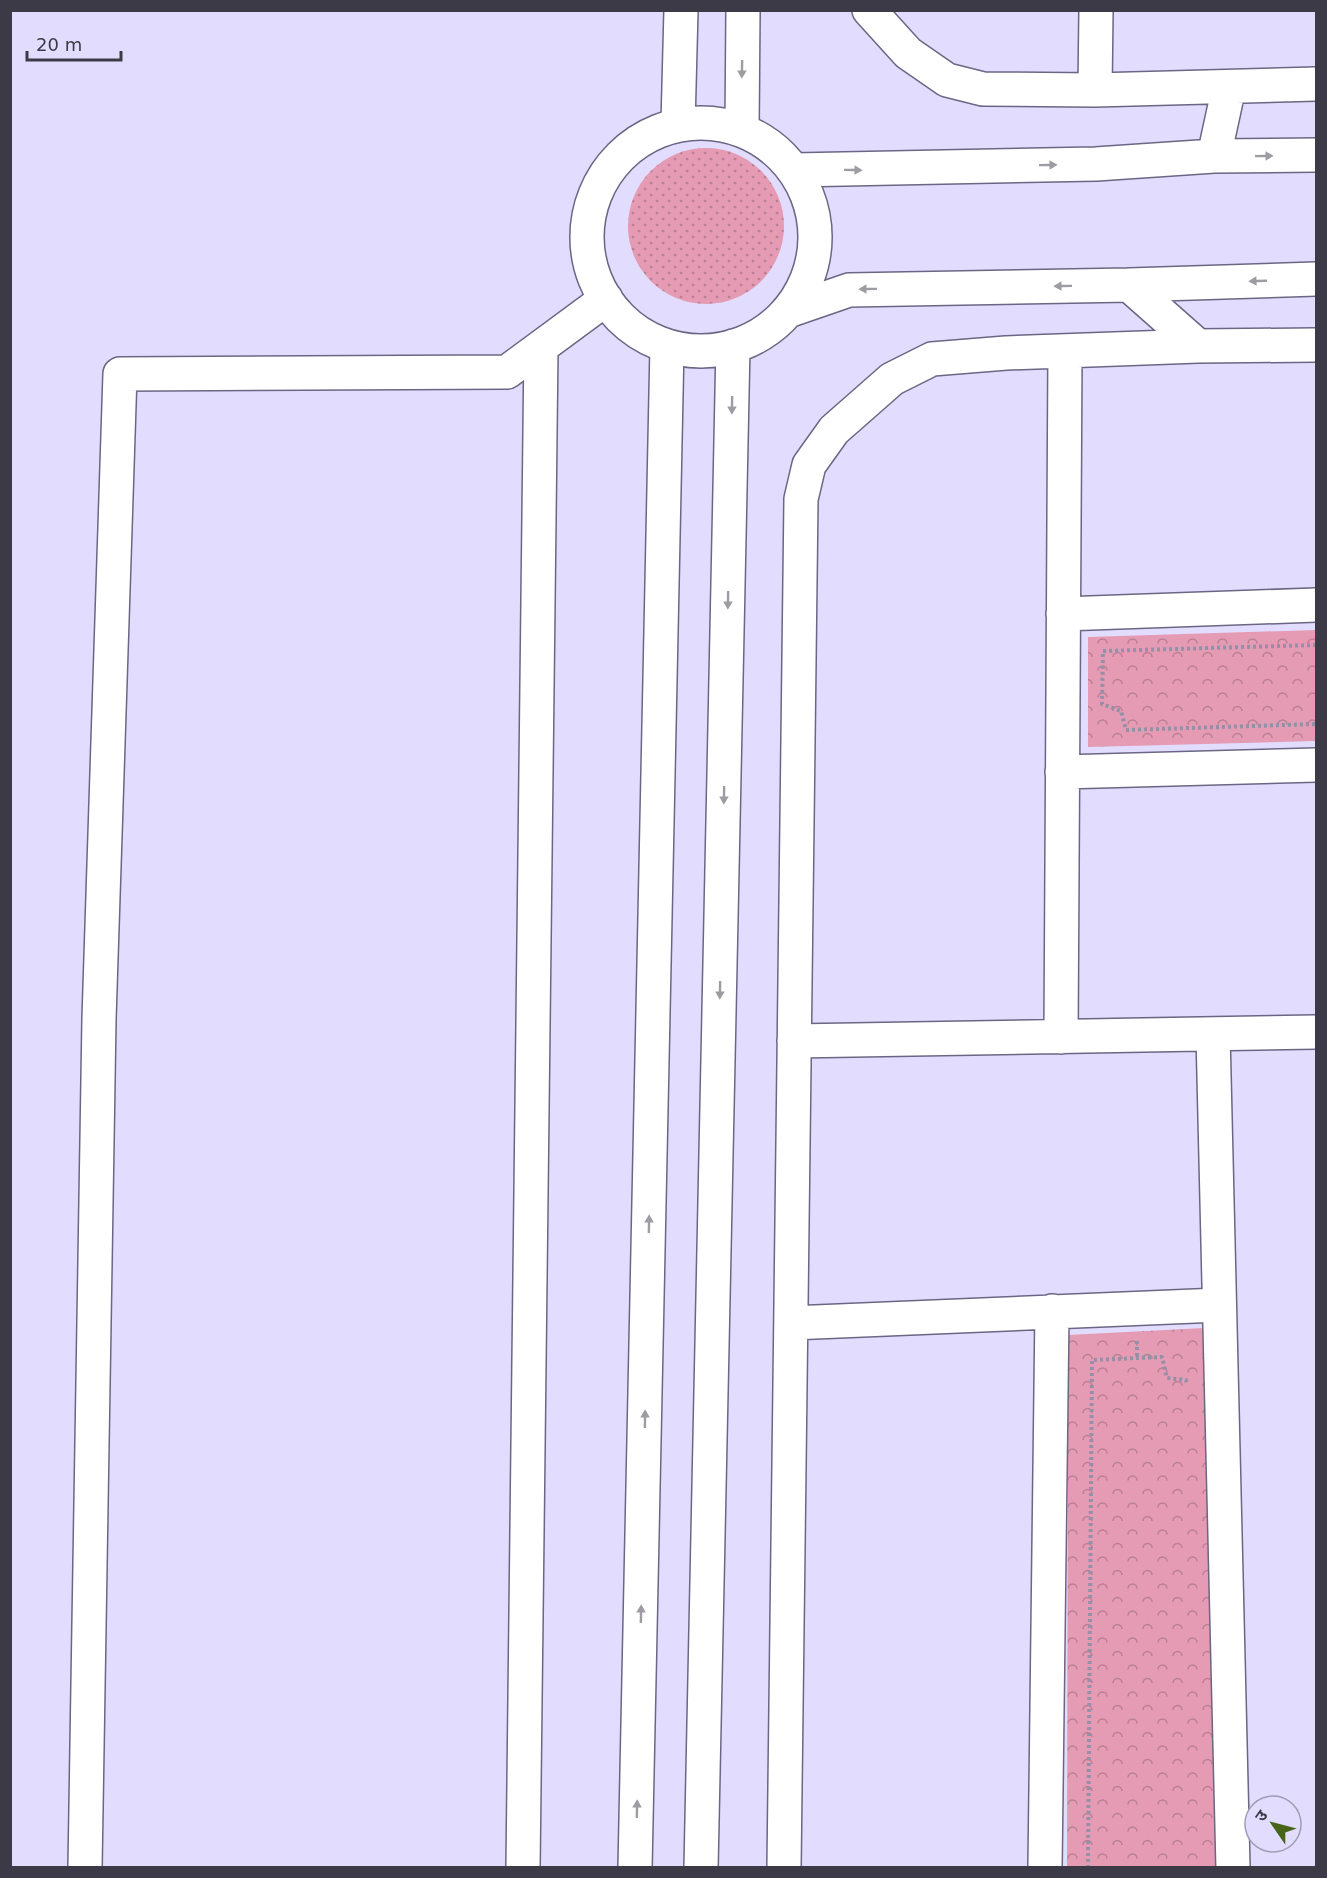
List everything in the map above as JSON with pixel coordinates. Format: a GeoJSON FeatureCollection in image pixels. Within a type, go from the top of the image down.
{"type":"FeatureCollection","features":[{"type":"Feature","properties":{"kind":"street"},"geometry":{"type":"LineString","coordinates":[[678,124],[681,10]]}},
{"type":"Feature","properties":{"kind":"street"},"geometry":{"type":"LineString","coordinates":[[742,129],[743,10]]}},
{"type":"Feature","properties":{"kind":"street"},"geometry":{"type":"LineString","coordinates":[[869,10],[908,53],[947,80],[983,89],[1095,90],[1317,84]]}},
{"type":"Feature","properties":{"kind":"street"},"geometry":{"type":"LineString","coordinates":[[1095,90],[1096,10]]}},
{"type":"Feature","properties":{"kind":"street"},"geometry":{"type":"LineString","coordinates":[[1214,156],[1229,87]]}},
{"type":"Feature","properties":{"kind":"street"},"geometry":{"type":"LineString","coordinates":[[721,123],[742,129],[771,145],[794,170],[811,204],[815,242],[807,279],[788,311],[763,333],[733,346],[712,351],[689,351],[667,346],[637,332],[612,310],[595,281],[586,248],[588,215],[599,183],[619,156],[646,136],[678,124],[721,123]]}},
{"type":"Feature","properties":{"kind":"street"},"geometry":{"type":"LineString","coordinates":[[794,170],[1096,164],[1214,156],[1317,155]]}},
{"type":"Feature","properties":{"kind":"street"},"geometry":{"type":"LineString","coordinates":[[788,311],[849,290],[1317,279]]}},
{"type":"Feature","properties":{"kind":"street"},"geometry":{"type":"LineString","coordinates":[[1129,285],[1198,346]]}},
{"type":"Feature","properties":{"kind":"street"},"geometry":{"type":"LineString","coordinates":[[85,1868],[99,1019],[120,374],[507,372],[606,299]]}},
{"type":"Feature","properties":{"kind":"street"},"geometry":{"type":"LineString","coordinates":[[784,1868],[801,500],[809,465],[834,430],[892,379],[932,360],[1005,353],[1198,346],[1317,345]]}},
{"type":"Feature","properties":{"kind":"street"},"geometry":{"type":"LineString","coordinates":[[635,1868],[667,346]]}},
{"type":"Feature","properties":{"kind":"street"},"geometry":{"type":"LineString","coordinates":[[701,1868],[733,346]]}},
{"type":"Feature","properties":{"kind":"street"},"geometry":{"type":"LineString","coordinates":[[523,1868],[541,348]]}},
{"type":"Feature","properties":{"kind":"street"},"geometry":{"type":"LineString","coordinates":[[1061,1036],[1065,352]]}},
{"type":"Feature","properties":{"kind":"street"},"geometry":{"type":"LineString","coordinates":[[1063,614],[1317,605]]}},
{"type":"Feature","properties":{"kind":"street"},"geometry":{"type":"LineString","coordinates":[[1062,772],[1317,765]]}},
{"type":"Feature","properties":{"kind":"street"},"geometry":{"type":"LineString","coordinates":[[794,1041],[1317,1032]]}},
{"type":"Feature","properties":{"kind":"street"},"geometry":{"type":"LineString","coordinates":[[1213,1034],[1233,1868]]}},
{"type":"Feature","properties":{"kind":"street"},"geometry":{"type":"LineString","coordinates":[[791,1323],[1220,1305]]}},
{"type":"Feature","properties":{"kind":"street"},"geometry":{"type":"LineString","coordinates":[[1044,1868],[1052,1311]]}},
{"type":"Feature","properties":{"kind":"path"},"geometry":{"type":"LineString","coordinates":[[1317,645],[1103,651],[1102,704],[1121,711],[1126,730],[1317,724]]}},
{"type":"Feature","properties":{"kind":"path"},"geometry":{"type":"LineString","coordinates":[[1088,1868],[1092,1360],[1162,1357],[1167,1378],[1186,1380],[1187,1391]]}},
{"type":"Feature","properties":{"kind":"green space"},"geometry":{"type":"Polygon","coordinates":[[[706,148],[721,149],[736,154],[761,171],[778,196],[783,211],[783,241],[778,256],[761,281],[736,298],[721,303],[706,304],[691,303],[676,298],[651,281],[634,256],[629,241],[628,226],[629,211],[634,196],[651,171],[676,154],[691,149],[706,148]]]}},
{"type":"Feature","properties":{"kind":"green space"},"geometry":{"type":"Polygon","coordinates":[[[1316,630],[1316,741],[1088,747],[1088,637],[1316,630]]]}},
{"type":"Feature","properties":{"kind":"green space"},"geometry":{"type":"Polygon","coordinates":[[[1204,1328],[1216,1867],[1067,1868],[1068,1335],[1204,1328]]]}}]}
